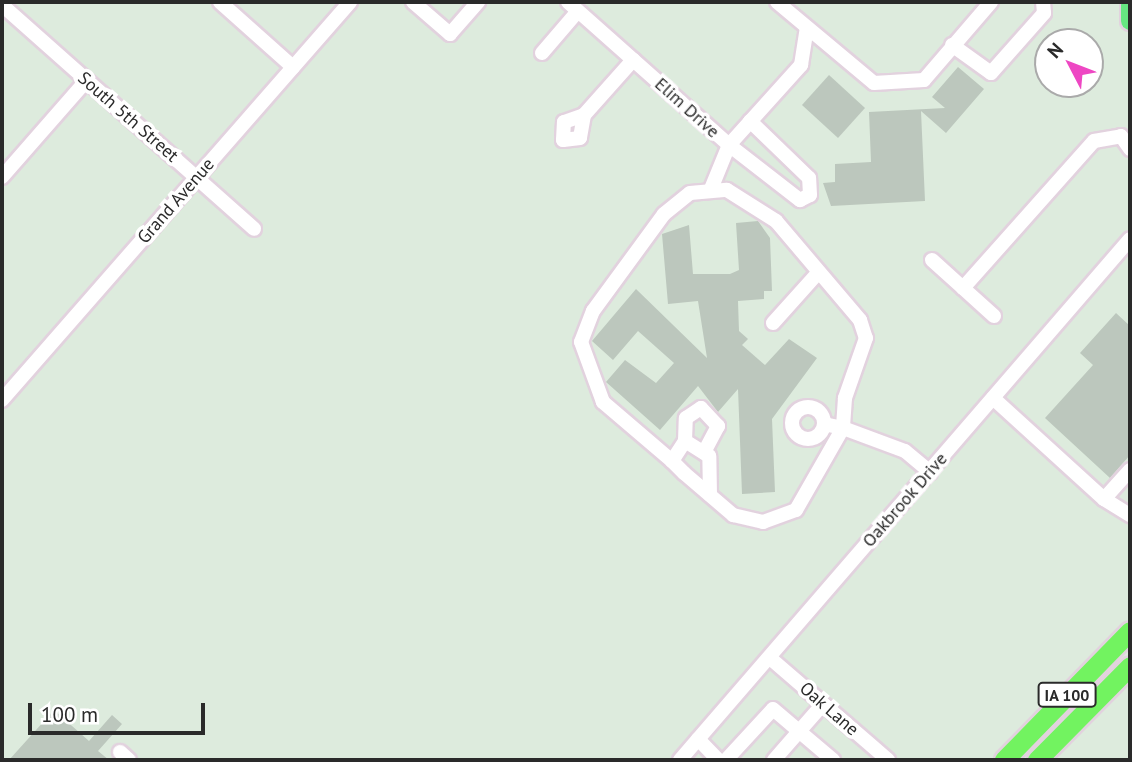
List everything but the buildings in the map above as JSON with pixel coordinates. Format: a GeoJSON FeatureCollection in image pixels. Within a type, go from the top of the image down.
{"type":"FeatureCollection","features":[{"type":"Feature","properties":{"kind":"highway","name":"IA 100"},"geometry":{"type":"LineString","coordinates":[[1004,760],[1130,631]]}},
{"type":"Feature","properties":{"kind":"highway","name":"IA 100"},"geometry":{"type":"LineString","coordinates":[[1037,760],[1130,666]]}},
{"type":"Feature","properties":{"kind":"street"},"geometry":{"type":"LineString","coordinates":[[220,2],[293,67]]}},
{"type":"Feature","properties":{"kind":"street","name":"Grand Avenue"},"geometry":{"type":"LineString","coordinates":[[2,400],[350,2]]}},
{"type":"Feature","properties":{"kind":"street"},"geometry":{"type":"LineString","coordinates":[[413,2],[450,34],[478,2]]}},
{"type":"Feature","properties":{"kind":"street"},"geometry":{"type":"LineString","coordinates":[[777,2],[865,80],[924,80],[933,74],[952,45],[991,2]]}},
{"type":"Feature","properties":{"kind":"street"},"geometry":{"type":"LineString","coordinates":[[952,45],[991,73],[1044,13],[1043,2]]}},
{"type":"Feature","properties":{"kind":"street","name":"South 5th Street"},"geometry":{"type":"LineString","coordinates":[[2,5],[254,229]]}},
{"type":"Feature","properties":{"kind":"street"},"geometry":{"type":"LineString","coordinates":[[542,53],[573,6]]}},
{"type":"Feature","properties":{"kind":"street","name":"Elim Drive"},"geometry":{"type":"LineString","coordinates":[[573,6],[729,145],[801,65],[807,28]]}},
{"type":"Feature","properties":{"kind":"street"},"geometry":{"type":"LineString","coordinates":[[584,116],[633,60]]}},
{"type":"Feature","properties":{"kind":"street"},"geometry":{"type":"LineString","coordinates":[[2,177],[86,81]]}},
{"type":"Feature","properties":{"kind":"street"},"geometry":{"type":"LineString","coordinates":[[711,189],[729,145],[800,200],[810,195],[809,178],[750,121]]}},
{"type":"Feature","properties":{"kind":"street"},"geometry":{"type":"LineString","coordinates":[[963,288],[1094,141],[1121,136],[1130,149]]}},
{"type":"Feature","properties":{"kind":"street"},"geometry":{"type":"LineString","coordinates":[[711,189],[744,197],[797,239],[817,275],[860,320],[866,338],[845,398],[843,428],[796,510],[763,523],[733,515],[603,402],[584,354],[583,328],[664,214],[690,193],[711,189]]}},
{"type":"Feature","properties":{"kind":"street","name":"Oakbrook Drive"},"geometry":{"type":"LineString","coordinates":[[680,760],[1130,239]]}},
{"type":"Feature","properties":{"kind":"street"},"geometry":{"type":"LineString","coordinates":[[932,260],[994,316]]}},
{"type":"Feature","properties":{"kind":"street"},"geometry":{"type":"LineString","coordinates":[[774,323],[817,275]]}},
{"type":"Feature","properties":{"kind":"street"},"geometry":{"type":"LineString","coordinates":[[993,398],[1104,499],[1130,515]]}},
{"type":"Feature","properties":{"kind":"street"},"geometry":{"type":"LineString","coordinates":[[672,461],[685,441],[686,418],[701,408],[718,426],[704,452]]}},
{"type":"Feature","properties":{"kind":"street"},"geometry":{"type":"LineString","coordinates":[[824,424],[843,428],[905,451],[930,471]]}},
{"type":"Feature","properties":{"kind":"street"},"geometry":{"type":"LineString","coordinates":[[685,441],[704,452],[711,462],[710,495]]}},
{"type":"Feature","properties":{"kind":"street"},"geometry":{"type":"LineString","coordinates":[[1104,499],[1130,470]]}},
{"type":"Feature","properties":{"kind":"street","name":"Oak Lane"},"geometry":{"type":"LineString","coordinates":[[770,658],[888,760]]}},
{"type":"Feature","properties":{"kind":"street"},"geometry":{"type":"LineString","coordinates":[[775,760],[823,704]]}},
{"type":"Feature","properties":{"kind":"street"},"geometry":{"type":"LineString","coordinates":[[726,760],[773,709],[833,760]]}},
{"type":"Feature","properties":{"kind":"street"},"geometry":{"type":"LineString","coordinates":[[698,740],[718,760]]}}]}
